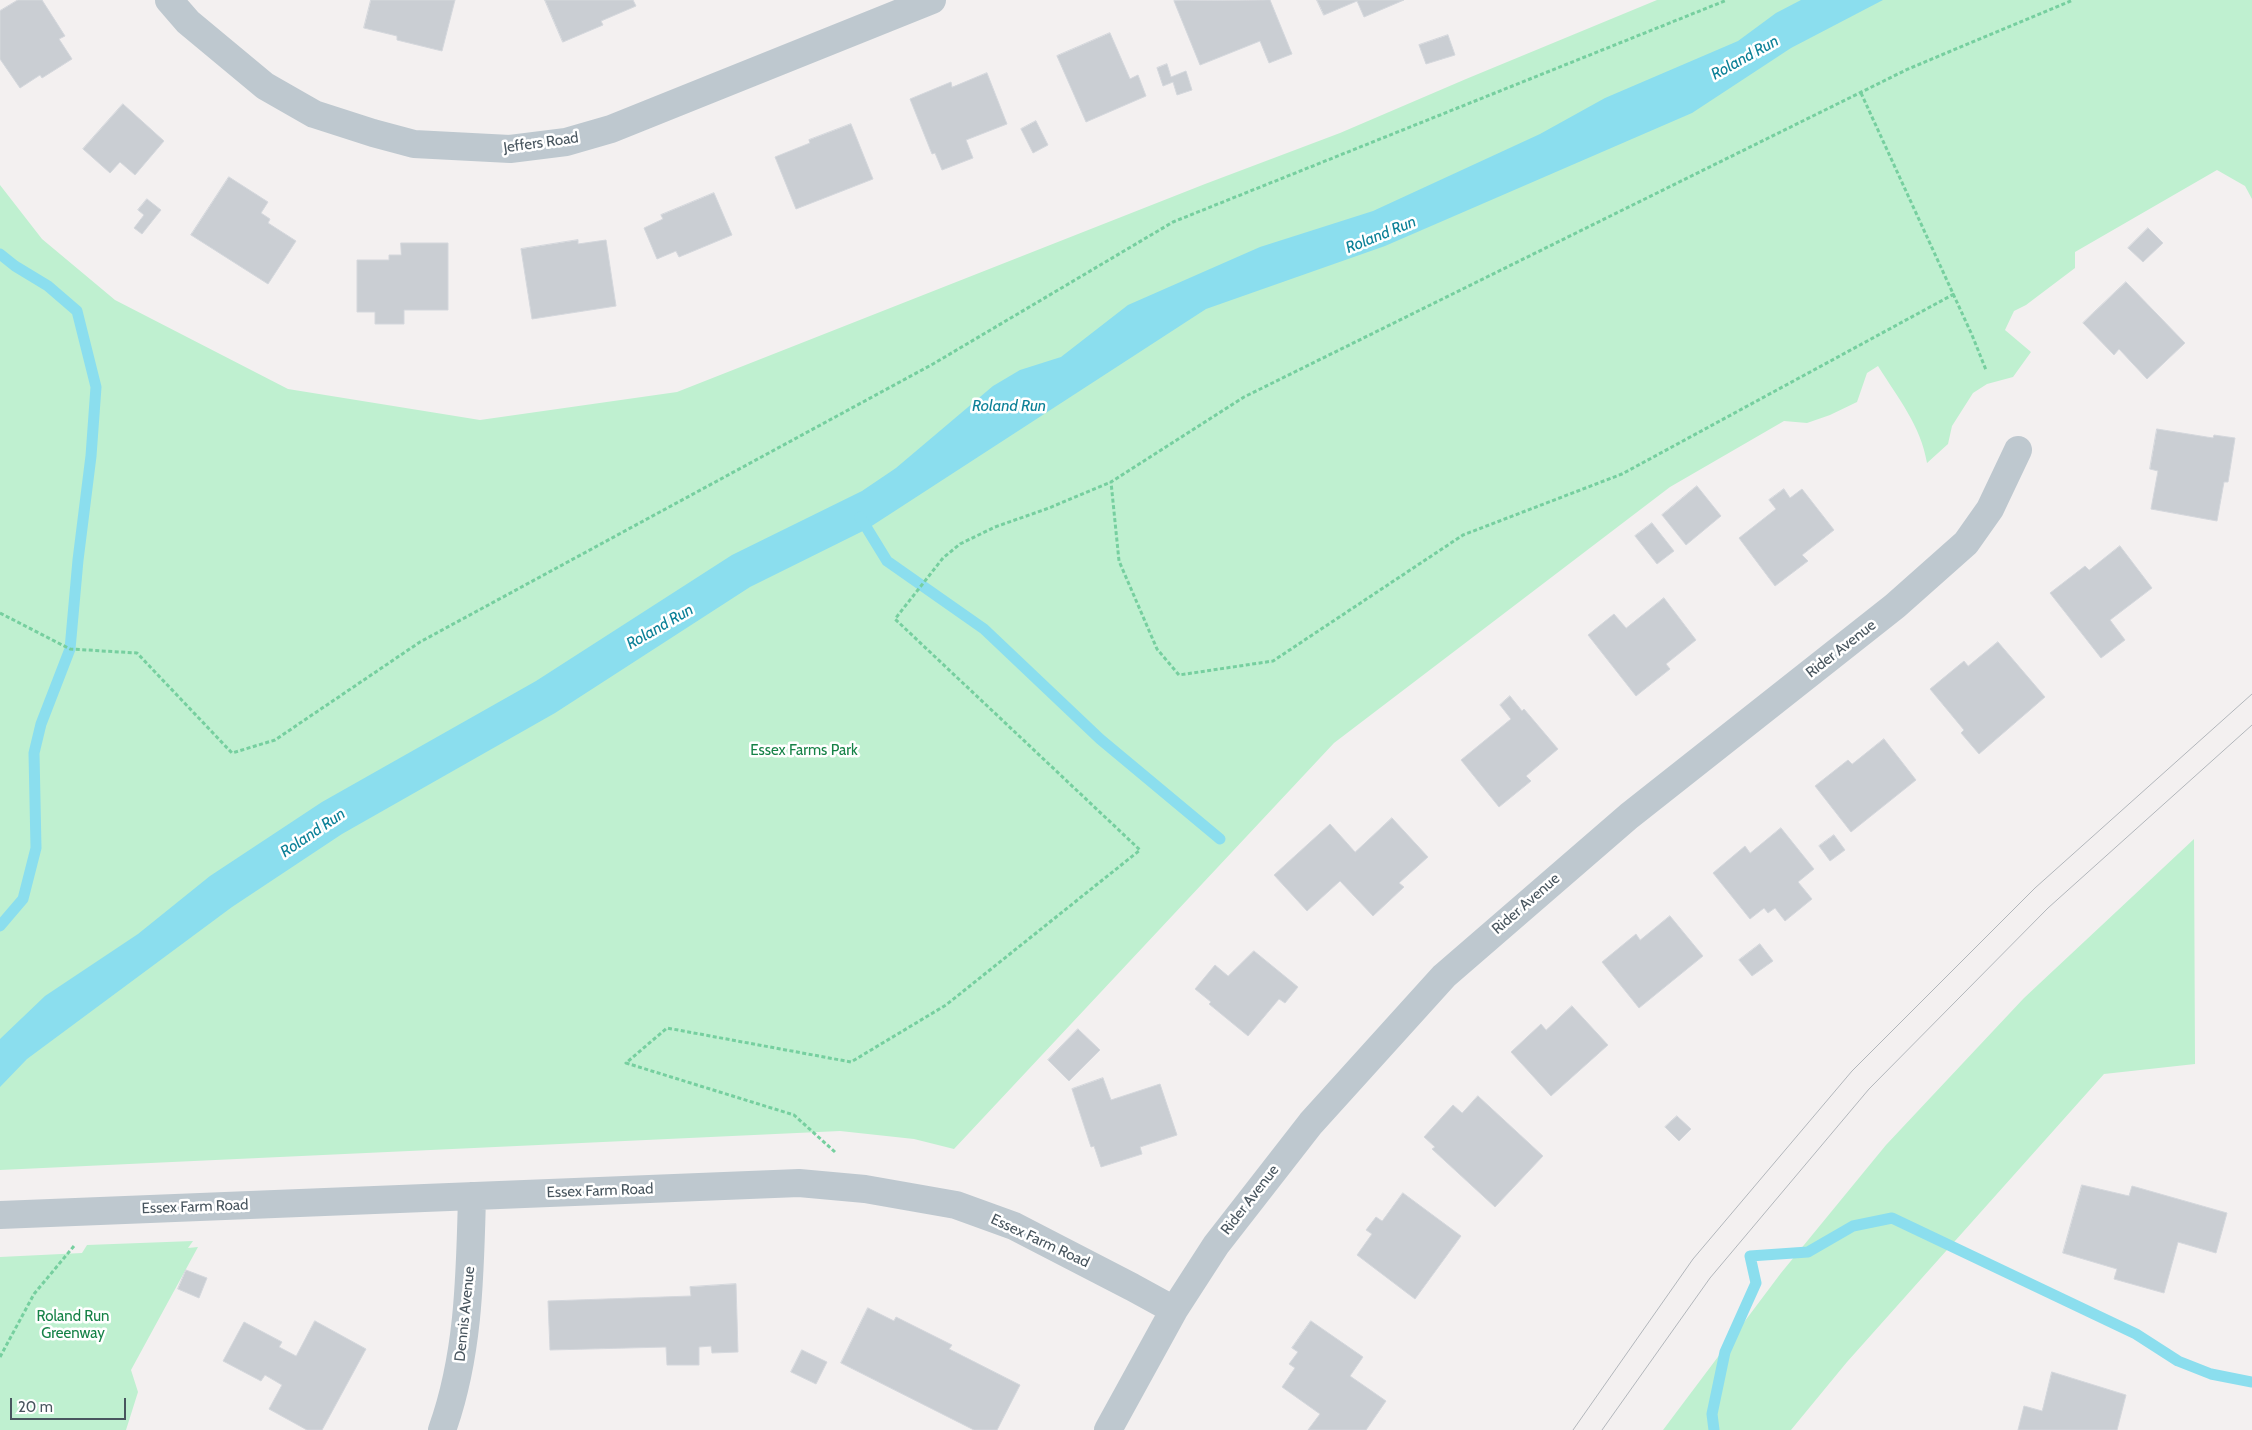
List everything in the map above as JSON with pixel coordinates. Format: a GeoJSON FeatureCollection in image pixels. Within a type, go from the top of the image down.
{"type":"FeatureCollection","features":[{"type":"Feature","properties":{"kind":"street","name":"Jeffers Road"},"geometry":{"type":"LineString","coordinates":[[169,0],[188,22],[266,86],[314,114],[414,144],[510,150],[566,142],[611,130],[932,0]]}},
{"type":"Feature","properties":{"kind":"street","name":"Rider Avenue"},"geometry":{"type":"LineString","coordinates":[[1108,1430],[1174,1310],[1216,1245],[1311,1123],[1444,976],[1629,816],[1895,606],[1966,543],[1990,509],[2018,450]]}},
{"type":"Feature","properties":{"kind":"street","name":"Essex Farm Road"},"geometry":{"type":"LineString","coordinates":[[0,1215],[799,1183],[865,1189],[956,1205],[1014,1226],[1174,1310]]}},
{"type":"Feature","properties":{"kind":"street","name":"Dennis Avenue"},"geometry":{"type":"LineString","coordinates":[[442,1430],[457,1381],[465,1335],[472,1196]]}},
{"type":"Feature","properties":{"kind":"path"},"geometry":{"type":"LineString","coordinates":[[0,613],[70,649],[137,653],[232,753],[276,740],[420,642],[933,364],[1172,222],[1727,0]]}},
{"type":"Feature","properties":{"kind":"path"},"geometry":{"type":"LineString","coordinates":[[865,1189],[831,1147],[794,1115],[626,1064],[667,1028],[851,1062],[946,1005],[1140,850],[895,619],[943,558],[960,544],[995,528],[1050,508],[1112,482],[1244,396],[1908,69],[2073,0]]}},
{"type":"Feature","properties":{"kind":"path"},"geometry":{"type":"LineString","coordinates":[[1861,93],[1954,294],[1986,370]]}},
{"type":"Feature","properties":{"kind":"path"},"geometry":{"type":"LineString","coordinates":[[1112,482],[1120,561],[1157,649],[1178,674],[1273,661],[1463,534],[1622,474],[1954,294]]}},
{"type":"Feature","properties":{"kind":"path"},"geometry":{"type":"LineString","coordinates":[[0,1357],[34,1294],[77,1243],[79,1212]]}},
{"type":"Feature","properties":{"kind":"green space","name":"Essex Farms Park"},"geometry":{"type":"Polygon","coordinates":[[[1657,0],[2252,0],[2252,199],[2245,186],[2217,170],[2075,252],[2075,268],[2026,305],[2014,311],[2005,330],[2031,352],[2013,377],[1987,384],[1973,393],[1952,426],[1948,444],[1927,463],[1920,437],[1914,424],[1878,366],[1867,373],[1857,402],[1830,415],[1807,423],[1784,421],[1670,487],[1334,743],[954,1149],[914,1139],[840,1131],[0,1170],[0,185],[42,239],[115,300],[288,389],[480,420],[677,392],[1205,184],[1340,133],[1657,0]]]}},
{"type":"Feature","properties":{"kind":"green space"},"geometry":{"type":"Polygon","coordinates":[[[2194,839],[2195,1064],[2104,1074],[1847,1362],[1791,1430],[1663,1430],[1781,1273],[1886,1145],[2024,998],[2194,839]]]}},
{"type":"Feature","properties":{"kind":"green space","name":"Roland Run Greenway"},"geometry":{"type":"Polygon","coordinates":[[[193,1241],[188,1248],[198,1247],[131,1370],[138,1392],[126,1430],[0,1430],[0,1257],[82,1253],[87,1245],[193,1241]]]}},
{"type":"Feature","properties":{"kind":"water","name":"Roland Run"},"geometry":{"type":"Polygon","coordinates":[[[1801,0],[1883,0],[1791,48],[1692,113],[1385,246],[1206,309],[867,529],[750,587],[555,713],[342,834],[232,907],[27,1059],[0,1087],[0,1039],[45,996],[138,934],[210,876],[322,802],[536,681],[732,555],[862,491],[896,468],[993,386],[1020,370],[1061,357],[1128,305],[1260,247],[1373,211],[1540,134],[1605,98],[1738,41],[1776,13],[1801,0]]]}},
{"type":"Feature","properties":{"kind":"building"},"geometry":{"type":"Polygon","coordinates":[[[18,0],[42,0],[65,36],[59,39],[72,59],[42,78],[40,75],[20,88],[0,59],[0,11],[18,0]]]}},
{"type":"Feature","properties":{"kind":"building"},"geometry":{"type":"Polygon","coordinates":[[[371,0],[455,0],[442,51],[397,40],[397,36],[364,28],[371,0]]]}},
{"type":"Feature","properties":{"kind":"building"},"geometry":{"type":"Polygon","coordinates":[[[545,0],[633,0],[636,6],[601,21],[603,25],[563,42],[545,0]]]}},
{"type":"Feature","properties":{"kind":"building"},"geometry":{"type":"Polygon","coordinates":[[[1270,0],[1292,54],[1269,63],[1260,41],[1200,65],[1174,1],[1270,0]]]}},
{"type":"Feature","properties":{"kind":"building"},"geometry":{"type":"Polygon","coordinates":[[[1317,0],[1404,0],[1364,17],[1357,1],[1324,15],[1317,0]]]}},
{"type":"Feature","properties":{"kind":"building"},"geometry":{"type":"Polygon","coordinates":[[[1110,33],[1130,79],[1138,75],[1146,96],[1086,122],[1057,56],[1110,33]]]}},
{"type":"Feature","properties":{"kind":"building"},"geometry":{"type":"Polygon","coordinates":[[[1448,35],[1455,55],[1426,64],[1419,45],[1448,35]]]}},
{"type":"Feature","properties":{"kind":"building"},"geometry":{"type":"Polygon","coordinates":[[[1167,64],[1171,77],[1186,71],[1192,90],[1177,95],[1173,82],[1163,86],[1157,68],[1167,64]]]}},
{"type":"Feature","properties":{"kind":"building"},"geometry":{"type":"Polygon","coordinates":[[[987,73],[1007,124],[966,140],[973,158],[942,170],[935,153],[932,154],[910,99],[951,82],[952,87],[987,73]]]}},
{"type":"Feature","properties":{"kind":"building"},"geometry":{"type":"Polygon","coordinates":[[[123,104],[164,141],[135,175],[120,162],[110,173],[83,149],[123,104]]]}},
{"type":"Feature","properties":{"kind":"building"},"geometry":{"type":"Polygon","coordinates":[[[1036,121],[1048,145],[1033,153],[1021,129],[1036,121]]]}},
{"type":"Feature","properties":{"kind":"building"},"geometry":{"type":"Polygon","coordinates":[[[851,124],[873,179],[796,209],[775,157],[810,143],[809,140],[851,124]]]}},
{"type":"Feature","properties":{"kind":"building"},"geometry":{"type":"Polygon","coordinates":[[[229,177],[268,202],[261,213],[270,219],[268,223],[296,241],[268,284],[191,235],[229,177]]]}},
{"type":"Feature","properties":{"kind":"building"},"geometry":{"type":"Polygon","coordinates":[[[714,193],[732,235],[679,257],[676,251],[657,259],[644,228],[663,219],[661,215],[714,193]]]}},
{"type":"Feature","properties":{"kind":"building"},"geometry":{"type":"Polygon","coordinates":[[[147,199],[161,210],[142,234],[134,228],[144,215],[138,210],[147,199]]]}},
{"type":"Feature","properties":{"kind":"building"},"geometry":{"type":"Polygon","coordinates":[[[2148,228],[2163,243],[2143,262],[2128,248],[2148,228]]]}},
{"type":"Feature","properties":{"kind":"building"},"geometry":{"type":"Polygon","coordinates":[[[578,240],[578,244],[606,240],[616,306],[532,319],[521,249],[578,240]]]}},
{"type":"Feature","properties":{"kind":"building"},"geometry":{"type":"Polygon","coordinates":[[[401,243],[448,243],[448,310],[404,310],[404,324],[375,324],[375,312],[357,312],[357,260],[389,260],[389,255],[401,255],[401,243]]]}},
{"type":"Feature","properties":{"kind":"building"},"geometry":{"type":"Polygon","coordinates":[[[2126,282],[2185,343],[2147,379],[2119,349],[2114,355],[2083,323],[2126,282]]]}},
{"type":"Feature","properties":{"kind":"building"},"geometry":{"type":"Polygon","coordinates":[[[2157,429],[2213,438],[2214,435],[2235,438],[2228,482],[2224,482],[2217,521],[2151,509],[2158,471],[2150,469],[2157,429]]]}},
{"type":"Feature","properties":{"kind":"building"},"geometry":{"type":"Polygon","coordinates":[[[1697,486],[1721,516],[1686,545],[1662,515],[1697,486]]]}},
{"type":"Feature","properties":{"kind":"building"},"geometry":{"type":"Polygon","coordinates":[[[1784,489],[1790,498],[1802,489],[1834,530],[1802,555],[1808,561],[1775,586],[1739,538],[1776,509],[1769,500],[1784,489]]]}},
{"type":"Feature","properties":{"kind":"building"},"geometry":{"type":"Polygon","coordinates":[[[1652,523],[1674,551],[1657,564],[1635,536],[1652,523]]]}},
{"type":"Feature","properties":{"kind":"building"},"geometry":{"type":"Polygon","coordinates":[[[2120,546],[2152,588],[2110,620],[2125,640],[2101,658],[2050,593],[2085,566],[2089,570],[2120,546]]]}},
{"type":"Feature","properties":{"kind":"building"},"geometry":{"type":"Polygon","coordinates":[[[1664,598],[1696,640],[1666,664],[1670,669],[1636,696],[1588,635],[1614,614],[1626,628],[1664,598]]]}},
{"type":"Feature","properties":{"kind":"building"},"geometry":{"type":"Polygon","coordinates":[[[1998,642],[2045,697],[1979,754],[1961,733],[1964,730],[1930,689],[1964,661],[1968,666],[1998,642]]]}},
{"type":"Feature","properties":{"kind":"building"},"geometry":{"type":"Polygon","coordinates":[[[1510,696],[1522,711],[1524,709],[1558,749],[1526,776],[1531,781],[1499,807],[1461,760],[1511,719],[1500,705],[1510,696]]]}},
{"type":"Feature","properties":{"kind":"building"},"geometry":{"type":"Polygon","coordinates":[[[1884,739],[1916,780],[1851,832],[1815,786],[1848,760],[1852,764],[1884,739]]]}},
{"type":"Feature","properties":{"kind":"building"},"geometry":{"type":"Polygon","coordinates":[[[1392,818],[1428,857],[1399,883],[1404,887],[1373,916],[1340,881],[1307,911],[1274,875],[1330,824],[1355,852],[1392,818]]]}},
{"type":"Feature","properties":{"kind":"building"},"geometry":{"type":"Polygon","coordinates":[[[1781,828],[1814,869],[1798,882],[1812,899],[1785,921],[1775,908],[1768,913],[1764,908],[1750,919],[1713,873],[1745,846],[1750,853],[1781,828]]]}},
{"type":"Feature","properties":{"kind":"building"},"geometry":{"type":"Polygon","coordinates":[[[1834,835],[1845,850],[1830,861],[1819,846],[1834,835]]]}},
{"type":"Feature","properties":{"kind":"building"},"geometry":{"type":"Polygon","coordinates":[[[1670,916],[1703,956],[1639,1008],[1602,962],[1636,934],[1640,940],[1670,916]]]}},
{"type":"Feature","properties":{"kind":"building"},"geometry":{"type":"Polygon","coordinates":[[[1760,944],[1773,961],[1752,976],[1739,960],[1760,944]]]}},
{"type":"Feature","properties":{"kind":"building"},"geometry":{"type":"Polygon","coordinates":[[[1254,951],[1298,987],[1285,1003],[1279,999],[1248,1036],[1209,1004],[1211,1002],[1195,989],[1215,965],[1228,976],[1254,951]]]}},
{"type":"Feature","properties":{"kind":"building"},"geometry":{"type":"Polygon","coordinates":[[[1572,1006],[1608,1045],[1551,1096],[1511,1052],[1541,1024],[1546,1030],[1572,1006]]]}},
{"type":"Feature","properties":{"kind":"building"},"geometry":{"type":"Polygon","coordinates":[[[1078,1029],[1100,1050],[1069,1081],[1048,1060],[1078,1029]]]}},
{"type":"Feature","properties":{"kind":"building"},"geometry":{"type":"Polygon","coordinates":[[[1103,1078],[1111,1100],[1160,1084],[1177,1135],[1140,1147],[1142,1154],[1101,1167],[1094,1146],[1091,1147],[1072,1089],[1103,1078]]]}},
{"type":"Feature","properties":{"kind":"building"},"geometry":{"type":"Polygon","coordinates":[[[1478,1096],[1543,1156],[1495,1207],[1432,1149],[1435,1147],[1424,1137],[1453,1105],[1462,1113],[1478,1096]]]}},
{"type":"Feature","properties":{"kind":"building"},"geometry":{"type":"Polygon","coordinates":[[[1677,1116],[1691,1129],[1679,1141],[1665,1127],[1677,1116]]]}},
{"type":"Feature","properties":{"kind":"building"},"geometry":{"type":"Polygon","coordinates":[[[2082,1185],[2129,1196],[2132,1186],[2227,1213],[2216,1253],[2178,1242],[2164,1293],[2114,1279],[2117,1269],[2063,1253],[2082,1185]]]}},
{"type":"Feature","properties":{"kind":"building"},"geometry":{"type":"Polygon","coordinates":[[[1403,1193],[1461,1236],[1415,1299],[1357,1255],[1372,1234],[1366,1230],[1376,1217],[1382,1221],[1403,1193]]]}},
{"type":"Feature","properties":{"kind":"building"},"geometry":{"type":"Polygon","coordinates":[[[186,1270],[207,1278],[199,1298],[178,1289],[186,1270]]]}},
{"type":"Feature","properties":{"kind":"building"},"geometry":{"type":"Polygon","coordinates":[[[736,1284],[738,1352],[712,1353],[711,1346],[699,1347],[699,1365],[667,1365],[666,1347],[550,1350],[548,1301],[691,1296],[690,1287],[736,1284]]]}},
{"type":"Feature","properties":{"kind":"building"},"geometry":{"type":"Polygon","coordinates":[[[868,1308],[894,1321],[896,1317],[952,1345],[949,1349],[1020,1385],[997,1430],[974,1430],[841,1363],[868,1308]]]}},
{"type":"Feature","properties":{"kind":"building"},"geometry":{"type":"Polygon","coordinates":[[[315,1321],[366,1349],[322,1430],[307,1430],[269,1409],[282,1385],[265,1375],[261,1381],[223,1361],[244,1322],[282,1342],[279,1347],[296,1356],[315,1321]]]}},
{"type":"Feature","properties":{"kind":"building"},"geometry":{"type":"Polygon","coordinates":[[[1311,1321],[1363,1357],[1350,1376],[1386,1401],[1366,1430],[1308,1430],[1320,1414],[1282,1387],[1295,1368],[1289,1364],[1298,1352],[1292,1348],[1311,1321]]]}},
{"type":"Feature","properties":{"kind":"building"},"geometry":{"type":"Polygon","coordinates":[[[802,1350],[827,1362],[816,1384],[791,1372],[802,1350]]]}},
{"type":"Feature","properties":{"kind":"building"},"geometry":{"type":"Polygon","coordinates":[[[2052,1372],[2126,1395],[2117,1430],[2018,1430],[2024,1406],[2042,1411],[2052,1372]]]}},
{"type":"Feature","properties":{"kind":"waterway"},"geometry":{"type":"LineString","coordinates":[[0,254],[15,266],[48,286],[77,311],[96,387],[91,456],[78,560],[70,649],[41,724],[34,753],[36,848],[23,899],[0,926]]}},
{"type":"Feature","properties":{"kind":"waterway"},"geometry":{"type":"LineString","coordinates":[[860,517],[887,561],[984,629],[1100,739],[1220,839]]}},
{"type":"Feature","properties":{"kind":"waterway"},"geometry":{"type":"LineString","coordinates":[[1714,1430],[1712,1414],[1725,1352],[1756,1283],[1750,1256],[1808,1252],[1853,1226],[1892,1218],[2136,1334],[2178,1361],[2211,1374],[2252,1382]]}},
{"type":"Feature","properties":{"kind":"tram line"},"geometry":{"type":"LineString","coordinates":[[1573,1430],[1693,1259],[1852,1071],[2035,888],[2252,694]]}},
{"type":"Feature","properties":{"kind":"tram line"},"geometry":{"type":"LineString","coordinates":[[1602,1430],[1710,1278],[1869,1089],[2048,908],[2252,725]]}}]}
